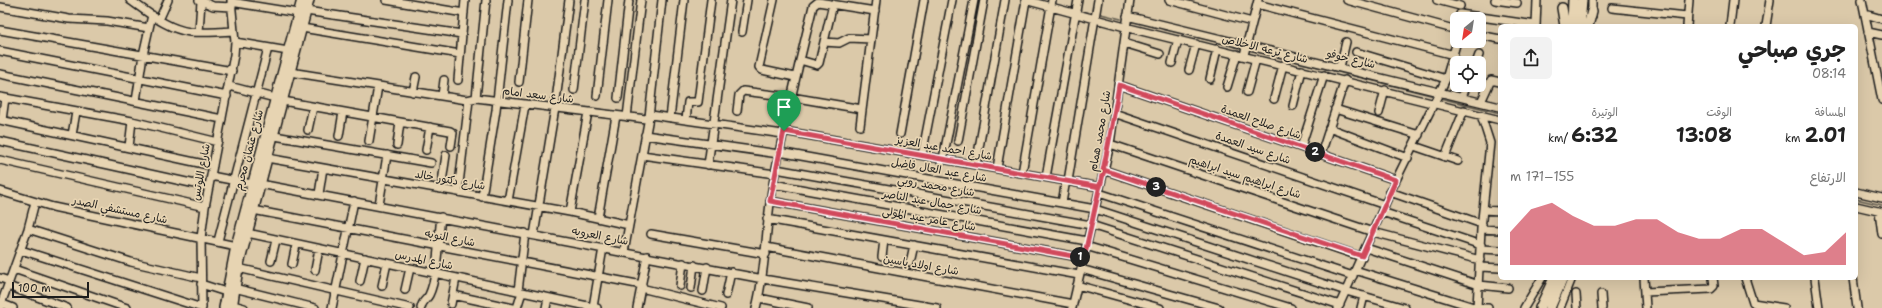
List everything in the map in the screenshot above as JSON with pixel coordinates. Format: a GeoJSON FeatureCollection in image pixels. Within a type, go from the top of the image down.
{"type":"FeatureCollection","features":[{"type":"Feature","properties":{"kind":"main road","name":"شارع عثمان محرم"},"geometry":{"type":"LineString","coordinates":[[230,307],[230,290],[236,246],[256,184],[279,100],[290,72],[302,28],[302,0]]}},
{"type":"Feature","properties":{"kind":"main road","name":"شارع عثمان محرم"},"geometry":{"type":"LineString","coordinates":[[279,100],[288,51],[302,12],[309,0]]}},
{"type":"Feature","properties":{"kind":"main road"},"geometry":{"type":"LineString","coordinates":[[1572,24],[1573,0]]}},
{"type":"Feature","properties":{"kind":"main road"},"geometry":{"type":"LineString","coordinates":[[1580,24],[1582,0]]}},
{"type":"Feature","properties":{"kind":"main road"},"geometry":{"type":"LineString","coordinates":[[1562,4],[1565,24]]}},
{"type":"Feature","properties":{"kind":"main road"},"geometry":{"type":"LineString","coordinates":[[1589,24],[1592,11]]}},
{"type":"Feature","properties":{"kind":"main road","name":"شارع عثمان محرم"},"geometry":{"type":"LineString","coordinates":[[230,290],[238,268],[253,210],[256,184],[267,158],[269,135]]}},
{"type":"Feature","properties":{"kind":"main road"},"geometry":{"type":"LineString","coordinates":[[1540,308],[1553,280]]}},
{"type":"Feature","properties":{"kind":"main road"},"geometry":{"type":"LineString","coordinates":[[1550,308],[1562,280]]}},
{"type":"Feature","properties":{"kind":"street"},"geometry":{"type":"LineString","coordinates":[[130,0],[159,20],[178,29],[199,32],[234,31]]}},
{"type":"Feature","properties":{"kind":"street"},"geometry":{"type":"LineString","coordinates":[[159,20],[168,0]]}},
{"type":"Feature","properties":{"kind":"street"},"geometry":{"type":"LineString","coordinates":[[386,0],[464,13]]}},
{"type":"Feature","properties":{"kind":"street"},"geometry":{"type":"LineString","coordinates":[[458,80],[465,0]]}},
{"type":"Feature","properties":{"kind":"street"},"geometry":{"type":"LineString","coordinates":[[458,192],[473,99],[486,0]]}},
{"type":"Feature","properties":{"kind":"street"},"geometry":{"type":"LineString","coordinates":[[482,197],[497,101],[508,0]]}},
{"type":"Feature","properties":{"kind":"street"},"geometry":{"type":"LineString","coordinates":[[519,82],[528,0]]}},
{"type":"Feature","properties":{"kind":"street"},"geometry":{"type":"LineString","coordinates":[[534,235],[540,207],[555,108],[568,0]]}},
{"type":"Feature","properties":{"kind":"street"},"geometry":{"type":"LineString","coordinates":[[574,90],[585,0]]}},
{"type":"Feature","properties":{"kind":"street"},"geometry":{"type":"LineString","coordinates":[[597,96],[608,0]]}},
{"type":"Feature","properties":{"kind":"street"},"geometry":{"type":"LineString","coordinates":[[618,98],[629,0]]}},
{"type":"Feature","properties":{"kind":"street"},"geometry":{"type":"LineString","coordinates":[[627,117],[640,0]]}},
{"type":"Feature","properties":{"kind":"street"},"geometry":{"type":"LineString","coordinates":[[624,252],[649,117],[662,0]]}},
{"type":"Feature","properties":{"kind":"street"},"geometry":{"type":"LineString","coordinates":[[670,118],[684,0]]}},
{"type":"Feature","properties":{"kind":"street"},"geometry":{"type":"LineString","coordinates":[[686,120],[688,102],[698,102],[711,0]]}},
{"type":"Feature","properties":{"kind":"street"},"geometry":{"type":"LineString","coordinates":[[708,165],[715,124],[731,0]]}},
{"type":"Feature","properties":{"kind":"street"},"geometry":{"type":"LineString","coordinates":[[742,32],[747,0]]}},
{"type":"Feature","properties":{"kind":"street"},"geometry":{"type":"LineString","coordinates":[[774,0],[759,67],[762,70],[796,77]]}},
{"type":"Feature","properties":{"kind":"street"},"geometry":{"type":"LineString","coordinates":[[860,126],[876,0]]}},
{"type":"Feature","properties":{"kind":"street"},"geometry":{"type":"LineString","coordinates":[[900,134],[924,0]]}},
{"type":"Feature","properties":{"kind":"street"},"geometry":{"type":"LineString","coordinates":[[922,155],[952,0]]}},
{"type":"Feature","properties":{"kind":"street"},"geometry":{"type":"LineString","coordinates":[[943,159],[974,0]]}},
{"type":"Feature","properties":{"kind":"street"},"geometry":{"type":"LineString","coordinates":[[958,141],[984,0]]}},
{"type":"Feature","properties":{"kind":"street"},"geometry":{"type":"LineString","coordinates":[[976,165],[1005,0]]}},
{"type":"Feature","properties":{"kind":"street"},"geometry":{"type":"LineString","coordinates":[[998,168],[1026,0]]}},
{"type":"Feature","properties":{"kind":"street","name":"شارع ترعه الاخلاص"},"geometry":{"type":"LineString","coordinates":[[1026,0],[1051,3],[1076,13],[1125,27],[1385,90],[1498,119]]}},
{"type":"Feature","properties":{"kind":"street"},"geometry":{"type":"LineString","coordinates":[[1046,177],[1078,0]]}},
{"type":"Feature","properties":{"kind":"street"},"geometry":{"type":"LineString","coordinates":[[1062,203],[1098,0]]}},
{"type":"Feature","properties":{"kind":"street","name":"شارع محمد همام"},"geometry":{"type":"LineString","coordinates":[[1072,306],[1110,144],[1119,85],[1125,27],[1130,0]]}},
{"type":"Feature","properties":{"kind":"street"},"geometry":{"type":"LineString","coordinates":[[1170,0],[1252,22]]}},
{"type":"Feature","properties":{"kind":"street"},"geometry":{"type":"LineString","coordinates":[[1347,0],[1450,28]]}},
{"type":"Feature","properties":{"kind":"street"},"geometry":{"type":"LineString","coordinates":[[1437,0],[1460,3]]}},
{"type":"Feature","properties":{"kind":"street"},"geometry":{"type":"LineString","coordinates":[[1495,0],[1517,3]]}},
{"type":"Feature","properties":{"kind":"street"},"geometry":{"type":"LineString","coordinates":[[1536,24],[1538,0]]}},
{"type":"Feature","properties":{"kind":"street"},"geometry":{"type":"LineString","coordinates":[[1592,0],[1592,24]]}},
{"type":"Feature","properties":{"kind":"street"},"geometry":{"type":"LineString","coordinates":[[1687,24],[1689,0]]}},
{"type":"Feature","properties":{"kind":"street"},"geometry":{"type":"LineString","coordinates":[[1730,24],[1733,0]]}},
{"type":"Feature","properties":{"kind":"street"},"geometry":{"type":"LineString","coordinates":[[1766,24],[1770,0]]}},
{"type":"Feature","properties":{"kind":"street"},"geometry":{"type":"LineString","coordinates":[[1862,0],[1882,100]]}},
{"type":"Feature","properties":{"kind":"street"},"geometry":{"type":"LineString","coordinates":[[199,32],[200,1],[213,6],[232,3],[462,34]]}},
{"type":"Feature","properties":{"kind":"street"},"geometry":{"type":"LineString","coordinates":[[756,308],[763,279],[768,219],[773,184],[791,97],[813,6],[817,1],[875,11]]}},
{"type":"Feature","properties":{"kind":"street"},"geometry":{"type":"LineString","coordinates":[[1228,88],[1240,55],[1247,44],[1256,2],[1454,55]]}},
{"type":"Feature","properties":{"kind":"street","name":"شارع اللوتس"},"geometry":{"type":"LineString","coordinates":[[202,308],[201,238],[205,207],[232,71],[235,42],[232,3]]}},
{"type":"Feature","properties":{"kind":"street"},"geometry":{"type":"LineString","coordinates":[[1022,173],[1051,3]]}},
{"type":"Feature","properties":{"kind":"street"},"geometry":{"type":"LineString","coordinates":[[800,60],[818,64],[833,4]]}},
{"type":"Feature","properties":{"kind":"street"},"geometry":{"type":"LineString","coordinates":[[1561,24],[1562,4]]}},
{"type":"Feature","properties":{"kind":"street"},"geometry":{"type":"LineString","coordinates":[[0,7],[69,19],[107,21],[149,28]]}},
{"type":"Feature","properties":{"kind":"street"},"geometry":{"type":"LineString","coordinates":[[1612,8],[1687,16]]}},
{"type":"Feature","properties":{"kind":"street"},"geometry":{"type":"LineString","coordinates":[[1865,14],[1882,19]]}},
{"type":"Feature","properties":{"kind":"street"},"geometry":{"type":"LineString","coordinates":[[136,101],[143,55],[152,15]]}},
{"type":"Feature","properties":{"kind":"street","name":"شارع خوفو"},"geometry":{"type":"LineString","coordinates":[[1127,16],[1247,44],[1498,106]]}},
{"type":"Feature","properties":{"kind":"street"},"geometry":{"type":"LineString","coordinates":[[1486,19],[1521,24]]}},
{"type":"Feature","properties":{"kind":"street"},"geometry":{"type":"LineString","coordinates":[[302,28],[460,54]]}},
{"type":"Feature","properties":{"kind":"street"},"geometry":{"type":"LineString","coordinates":[[0,30],[232,71]]}},
{"type":"Feature","properties":{"kind":"street"},"geometry":{"type":"LineString","coordinates":[[1868,32],[1882,35]]}},
{"type":"Feature","properties":{"kind":"street"},"geometry":{"type":"LineString","coordinates":[[1486,36],[1498,39]]}},
{"type":"Feature","properties":{"kind":"street"},"geometry":{"type":"LineString","coordinates":[[824,42],[839,43],[849,38],[871,39]]}},
{"type":"Feature","properties":{"kind":"street"},"geometry":{"type":"LineString","coordinates":[[1172,63],[1178,40]]}},
{"type":"Feature","properties":{"kind":"street"},"geometry":{"type":"LineString","coordinates":[[235,42],[288,51]]}},
{"type":"Feature","properties":{"kind":"street"},"geometry":{"type":"LineString","coordinates":[[1340,67],[1346,42]]}},
{"type":"Feature","properties":{"kind":"street"},"geometry":{"type":"LineString","coordinates":[[1124,44],[1160,54]]}},
{"type":"Feature","properties":{"kind":"street"},"geometry":{"type":"LineString","coordinates":[[1189,70],[1196,44]]}},
{"type":"Feature","properties":{"kind":"street"},"geometry":{"type":"LineString","coordinates":[[218,241],[268,48]]}},
{"type":"Feature","properties":{"kind":"street"},"geometry":{"type":"LineString","coordinates":[[1339,306],[1390,192],[1446,79],[1456,48]]}},
{"type":"Feature","properties":{"kind":"street"},"geometry":{"type":"LineString","coordinates":[[1210,79],[1217,49]]}},
{"type":"Feature","properties":{"kind":"street"},"geometry":{"type":"LineString","coordinates":[[0,51],[227,96]]}},
{"type":"Feature","properties":{"kind":"street"},"geometry":{"type":"LineString","coordinates":[[1356,52],[1446,79]]}},
{"type":"Feature","properties":{"kind":"street"},"geometry":{"type":"LineString","coordinates":[[1247,92],[1256,59]]}},
{"type":"Feature","properties":{"kind":"street"},"geometry":{"type":"LineString","coordinates":[[1274,99],[1283,65]]}},
{"type":"Feature","properties":{"kind":"street"},"geometry":{"type":"LineString","coordinates":[[1293,106],[1302,70]]}},
{"type":"Feature","properties":{"kind":"street","name":"شارع سعد امام"},"geometry":{"type":"LineString","coordinates":[[290,72],[442,96],[646,119],[651,115],[784,132]]}},
{"type":"Feature","properties":{"kind":"street"},"geometry":{"type":"LineString","coordinates":[[0,74],[222,119]]}},
{"type":"Feature","properties":{"kind":"street"},"geometry":{"type":"LineString","coordinates":[[1301,147],[1324,75]]}},
{"type":"Feature","properties":{"kind":"street"},"geometry":{"type":"LineString","coordinates":[[413,92],[416,76]]}},
{"type":"Feature","properties":{"kind":"street"},"geometry":{"type":"LineString","coordinates":[[442,96],[444,80]]}},
{"type":"Feature","properties":{"kind":"street"},"geometry":{"type":"LineString","coordinates":[[1321,154],[1344,80]]}},
{"type":"Feature","properties":{"kind":"street"},"geometry":{"type":"LineString","coordinates":[[1481,102],[1490,80],[1498,82]]}},
{"type":"Feature","properties":{"kind":"street","name":"شارع صلاح العمدة"},"geometry":{"type":"LineString","coordinates":[[1119,85],[1396,180]]}},
{"type":"Feature","properties":{"kind":"street"},"geometry":{"type":"LineString","coordinates":[[229,86],[279,100],[452,132],[451,146]]}},
{"type":"Feature","properties":{"kind":"street"},"geometry":{"type":"LineString","coordinates":[[369,141],[378,86]]}},
{"type":"Feature","properties":{"kind":"street"},"geometry":{"type":"LineString","coordinates":[[1379,113],[1385,90]]}},
{"type":"Feature","properties":{"kind":"street"},"geometry":{"type":"LineString","coordinates":[[738,111],[739,95],[742,92],[791,97],[862,109]]}},
{"type":"Feature","properties":{"kind":"street"},"geometry":{"type":"LineString","coordinates":[[1462,98],[1464,92]]}},
{"type":"Feature","properties":{"kind":"street"},"geometry":{"type":"LineString","coordinates":[[213,166],[1,120],[3,98],[132,122],[218,142]]}},
{"type":"Feature","properties":{"kind":"street"},"geometry":{"type":"LineString","coordinates":[[508,202],[525,105]]}},
{"type":"Feature","properties":{"kind":"street"},"geometry":{"type":"LineString","coordinates":[[308,130],[313,107]]}},
{"type":"Feature","properties":{"kind":"street"},"geometry":{"type":"LineString","coordinates":[[1335,109],[1419,135]]}},
{"type":"Feature","properties":{"kind":"street"},"geometry":{"type":"LineString","coordinates":[[1445,156],[1464,110]]}},
{"type":"Feature","properties":{"kind":"street"},"geometry":{"type":"LineString","coordinates":[[72,135],[76,112]]}},
{"type":"Feature","properties":{"kind":"street"},"geometry":{"type":"LineString","coordinates":[[339,136],[343,112]]}},
{"type":"Feature","properties":{"kind":"street"},"geometry":{"type":"LineString","coordinates":[[570,212],[588,112]]}},
{"type":"Feature","properties":{"kind":"street","name":"شارع سيد العمدة"},"geometry":{"type":"LineString","coordinates":[[1114,113],[1385,205]]}},
{"type":"Feature","properties":{"kind":"street"},"geometry":{"type":"LineString","coordinates":[[1477,308],[1481,226],[1490,143],[1481,115]]}},
{"type":"Feature","properties":{"kind":"street"},"geometry":{"type":"LineString","coordinates":[[598,218],[616,116]]}},
{"type":"Feature","properties":{"kind":"street"},"geometry":{"type":"LineString","coordinates":[[129,147],[132,122]]}},
{"type":"Feature","properties":{"kind":"street"},"geometry":{"type":"LineString","coordinates":[[397,146],[400,122]]}},
{"type":"Feature","properties":{"kind":"street"},"geometry":{"type":"LineString","coordinates":[[426,150],[430,128]]}},
{"type":"Feature","properties":{"kind":"street"},"geometry":{"type":"LineString","coordinates":[[1329,128],[1408,158]]}},
{"type":"Feature","properties":{"kind":"street","name":"شارع احمد عبد العزيز"},"geometry":{"type":"LineString","coordinates":[[784,132],[1067,181],[1100,190],[1354,273],[1477,308],[1488,308]]}},
{"type":"Feature","properties":{"kind":"street"},"geometry":{"type":"LineString","coordinates":[[269,135],[430,162]]}},
{"type":"Feature","properties":{"kind":"street","name":"شارع عبد العال فاضل"},"geometry":{"type":"LineString","coordinates":[[645,135],[779,153],[1095,209],[1364,296],[1380,305],[1400,307]]}},
{"type":"Feature","properties":{"kind":"street"},"geometry":{"type":"LineString","coordinates":[[0,141],[209,187]]}},
{"type":"Feature","properties":{"kind":"street","name":"شارع ابراهيم سيد ابراهيم"},"geometry":{"type":"LineString","coordinates":[[1110,144],[1373,232],[1480,264],[1498,268]]}},
{"type":"Feature","properties":{"kind":"street"},"geometry":{"type":"LineString","coordinates":[[1414,146],[1458,161]]}},
{"type":"Feature","properties":{"kind":"street"},"geometry":{"type":"LineString","coordinates":[[380,205],[387,155]]}},
{"type":"Feature","properties":{"kind":"street"},"geometry":{"type":"LineString","coordinates":[[441,189],[446,155]]}},
{"type":"Feature","properties":{"kind":"street","name":"شارع محمد روبي"},"geometry":{"type":"LineString","coordinates":[[642,155],[708,165],[776,172],[1091,225],[1339,306]]}},
{"type":"Feature","properties":{"kind":"street","name":"شارع دكتور خالد"},"geometry":{"type":"LineString","coordinates":[[267,158],[570,212],[629,225]]}},
{"type":"Feature","properties":{"kind":"street"},"geometry":{"type":"LineString","coordinates":[[0,160],[205,207]]}},
{"type":"Feature","properties":{"kind":"street"},"geometry":{"type":"LineString","coordinates":[[318,194],[323,168]]}},
{"type":"Feature","properties":{"kind":"street"},"geometry":{"type":"LineString","coordinates":[[1104,170],[1362,256]]}},
{"type":"Feature","properties":{"kind":"street","name":"شارع العروبه"},"geometry":{"type":"LineString","coordinates":[[211,176],[380,205],[763,279],[937,308]]}},
{"type":"Feature","properties":{"kind":"street","name":"شارع جمال عبد الناصر"},"geometry":{"type":"LineString","coordinates":[[773,184],[1087,243],[1291,308]]}},
{"type":"Feature","properties":{"kind":"street","name":"شارع مستشفي الصدر"},"geometry":{"type":"LineString","coordinates":[[0,191],[35,202],[236,246]]}},
{"type":"Feature","properties":{"kind":"street"},"geometry":{"type":"LineString","coordinates":[[1390,192],[1481,226],[1498,230]]}},
{"type":"Feature","properties":{"kind":"street"},"geometry":{"type":"LineString","coordinates":[[1858,192],[1882,198]]}},
{"type":"Feature","properties":{"kind":"street"},"geometry":{"type":"LineString","coordinates":[[332,308],[354,201]]}},
{"type":"Feature","properties":{"kind":"street","name":"شارع عامر عبد المولى"},"geometry":{"type":"LineString","coordinates":[[770,201],[1084,258]]}},
{"type":"Feature","properties":{"kind":"street"},"geometry":{"type":"LineString","coordinates":[[13,308],[0,305],[21,250],[35,202]]}},
{"type":"Feature","properties":{"kind":"street"},"geometry":{"type":"LineString","coordinates":[[1858,206],[1880,212],[1882,234]]}},
{"type":"Feature","properties":{"kind":"street","name":"شارع النوبه"},"geometry":{"type":"LineString","coordinates":[[253,210],[642,286],[721,308]]}},
{"type":"Feature","properties":{"kind":"street"},"geometry":{"type":"LineString","coordinates":[[1483,210],[1498,211]]}},
{"type":"Feature","properties":{"kind":"street"},"geometry":{"type":"LineString","coordinates":[[1382,212],[1481,247],[1498,250]]}},
{"type":"Feature","properties":{"kind":"street"},"geometry":{"type":"LineString","coordinates":[[421,308],[423,300],[429,296],[434,273],[441,217]]}},
{"type":"Feature","properties":{"kind":"street"},"geometry":{"type":"LineString","coordinates":[[768,219],[884,240],[1080,272],[1219,308]]}},
{"type":"Feature","properties":{"kind":"street"},"geometry":{"type":"LineString","coordinates":[[28,229],[131,262],[230,290],[315,308]]}},
{"type":"Feature","properties":{"kind":"street","name":"شارع المدرس"},"geometry":{"type":"LineString","coordinates":[[247,233],[319,250],[365,258],[548,298],[573,306],[595,308]]}},
{"type":"Feature","properties":{"kind":"street"},"geometry":{"type":"LineString","coordinates":[[517,308],[520,292],[521,263],[525,233]]}},
{"type":"Feature","properties":{"kind":"street","name":"شارع اولاد ياسين"},"geometry":{"type":"LineString","coordinates":[[651,234],[766,251],[1072,306]]}},
{"type":"Feature","properties":{"kind":"street"},"geometry":{"type":"LineString","coordinates":[[271,260],[276,240]]}},
{"type":"Feature","properties":{"kind":"street"},"geometry":{"type":"LineString","coordinates":[[882,257],[884,240]]}},
{"type":"Feature","properties":{"kind":"street"},"geometry":{"type":"LineString","coordinates":[[292,264],[296,245]]}},
{"type":"Feature","properties":{"kind":"street"},"geometry":{"type":"LineString","coordinates":[[910,263],[914,245]]}},
{"type":"Feature","properties":{"kind":"street"},"geometry":{"type":"LineString","coordinates":[[595,308],[603,248]]}},
{"type":"Feature","properties":{"kind":"street"},"geometry":{"type":"LineString","coordinates":[[1366,248],[1479,285],[1508,288]]}},
{"type":"Feature","properties":{"kind":"street"},"geometry":{"type":"LineString","coordinates":[[21,250],[202,308]]}},
{"type":"Feature","properties":{"kind":"street"},"geometry":{"type":"LineString","coordinates":[[315,270],[319,250]]}},
{"type":"Feature","properties":{"kind":"street"},"geometry":{"type":"LineString","coordinates":[[637,308],[647,256]]}},
{"type":"Feature","properties":{"kind":"street"},"geometry":{"type":"LineString","coordinates":[[360,281],[365,258]]}},
{"type":"Feature","properties":{"kind":"street"},"geometry":{"type":"LineString","coordinates":[[382,286],[387,263]]}},
{"type":"Feature","properties":{"kind":"street"},"geometry":{"type":"LineString","coordinates":[[680,286],[683,263]]}},
{"type":"Feature","properties":{"kind":"street"},"geometry":{"type":"LineString","coordinates":[[691,288],[694,265]]}},
{"type":"Feature","properties":{"kind":"street"},"geometry":{"type":"LineString","coordinates":[[238,268],[410,308]]}},
{"type":"Feature","properties":{"kind":"street"},"geometry":{"type":"LineString","coordinates":[[405,290],[410,268]]}},
{"type":"Feature","properties":{"kind":"street"},"geometry":{"type":"LineString","coordinates":[[703,291],[707,268]]}},
{"type":"Feature","properties":{"kind":"street"},"geometry":{"type":"LineString","coordinates":[[14,269],[127,308]]}},
{"type":"Feature","properties":{"kind":"street"},"geometry":{"type":"LineString","coordinates":[[726,296],[731,272]]}},
{"type":"Feature","properties":{"kind":"street"},"geometry":{"type":"LineString","coordinates":[[0,278],[8,284],[67,308]]}},
{"type":"Feature","properties":{"kind":"street"},"geometry":{"type":"LineString","coordinates":[[451,304],[456,278]]}},
{"type":"Feature","properties":{"kind":"street"},"geometry":{"type":"LineString","coordinates":[[1524,308],[1541,280]]}},
{"type":"Feature","properties":{"kind":"street"},"geometry":{"type":"LineString","coordinates":[[1560,308],[1571,280]]}},
{"type":"Feature","properties":{"kind":"street"},"geometry":{"type":"LineString","coordinates":[[1644,280],[1646,308]]}},
{"type":"Feature","properties":{"kind":"street"},"geometry":{"type":"LineString","coordinates":[[1645,292],[1711,289],[1714,286],[1712,280]]}},
{"type":"Feature","properties":{"kind":"street"},"geometry":{"type":"LineString","coordinates":[[1746,280],[1752,305],[1784,308]]}},
{"type":"Feature","properties":{"kind":"street"},"geometry":{"type":"LineString","coordinates":[[1815,280],[1819,308]]}},
{"type":"Feature","properties":{"kind":"street"},"geometry":{"type":"LineString","coordinates":[[1853,280],[1857,308]]}},
{"type":"Feature","properties":{"kind":"street"},"geometry":{"type":"LineString","coordinates":[[1077,285],[1160,308]]}},
{"type":"Feature","properties":{"kind":"street"},"geometry":{"type":"LineString","coordinates":[[1576,294],[1577,308]]}},
{"type":"Feature","properties":{"kind":"street"},"geometry":{"type":"LineString","coordinates":[[1601,294],[1602,308]]}},
{"type":"Feature","properties":{"kind":"street"},"geometry":{"type":"LineString","coordinates":[[453,295],[513,308]]}},
{"type":"Feature","properties":{"kind":"street"},"geometry":{"type":"LineString","coordinates":[[1361,308],[1364,296]]}},
{"type":"Feature","properties":{"kind":"street"},"geometry":{"type":"LineString","coordinates":[[546,308],[548,298]]}},
{"type":"Feature","properties":{"kind":"street"},"geometry":{"type":"LineString","coordinates":[[759,298],[808,308]]}},
{"type":"Feature","properties":{"kind":"street"},"geometry":{"type":"LineString","coordinates":[[230,307],[244,308]]}},
{"type":"Feature","properties":{"kind":"waterway"},"geometry":{"type":"LineString","coordinates":[[1101,14],[1121,19]]}},
{"type":"Feature","properties":{"kind":"waterway"},"geometry":{"type":"LineString","coordinates":[[1134,22],[1237,47]]}},
{"type":"Feature","properties":{"kind":"waterway"},"geometry":{"type":"LineString","coordinates":[[1254,51],[1434,96]]}},
{"type":"Feature","properties":{"kind":"waterway"},"geometry":{"type":"LineString","coordinates":[[1440,98],[1498,112]]}},
{"type":"Feature","properties":{"kind":"waterway"},"geometry":{"type":"LineString","coordinates":[[1858,199],[1882,205]]}},
{"type":"Feature","properties":{"kind":"route"},"geometry":{"type":"LineString","coordinates":[[784,131],[770,201],[1084,258],[1091,225],[1099,193],[1104,170],[1110,144],[1119,85],[1396,180],[1362,256],[1104,170],[1100,187],[784,131]]}}]}
